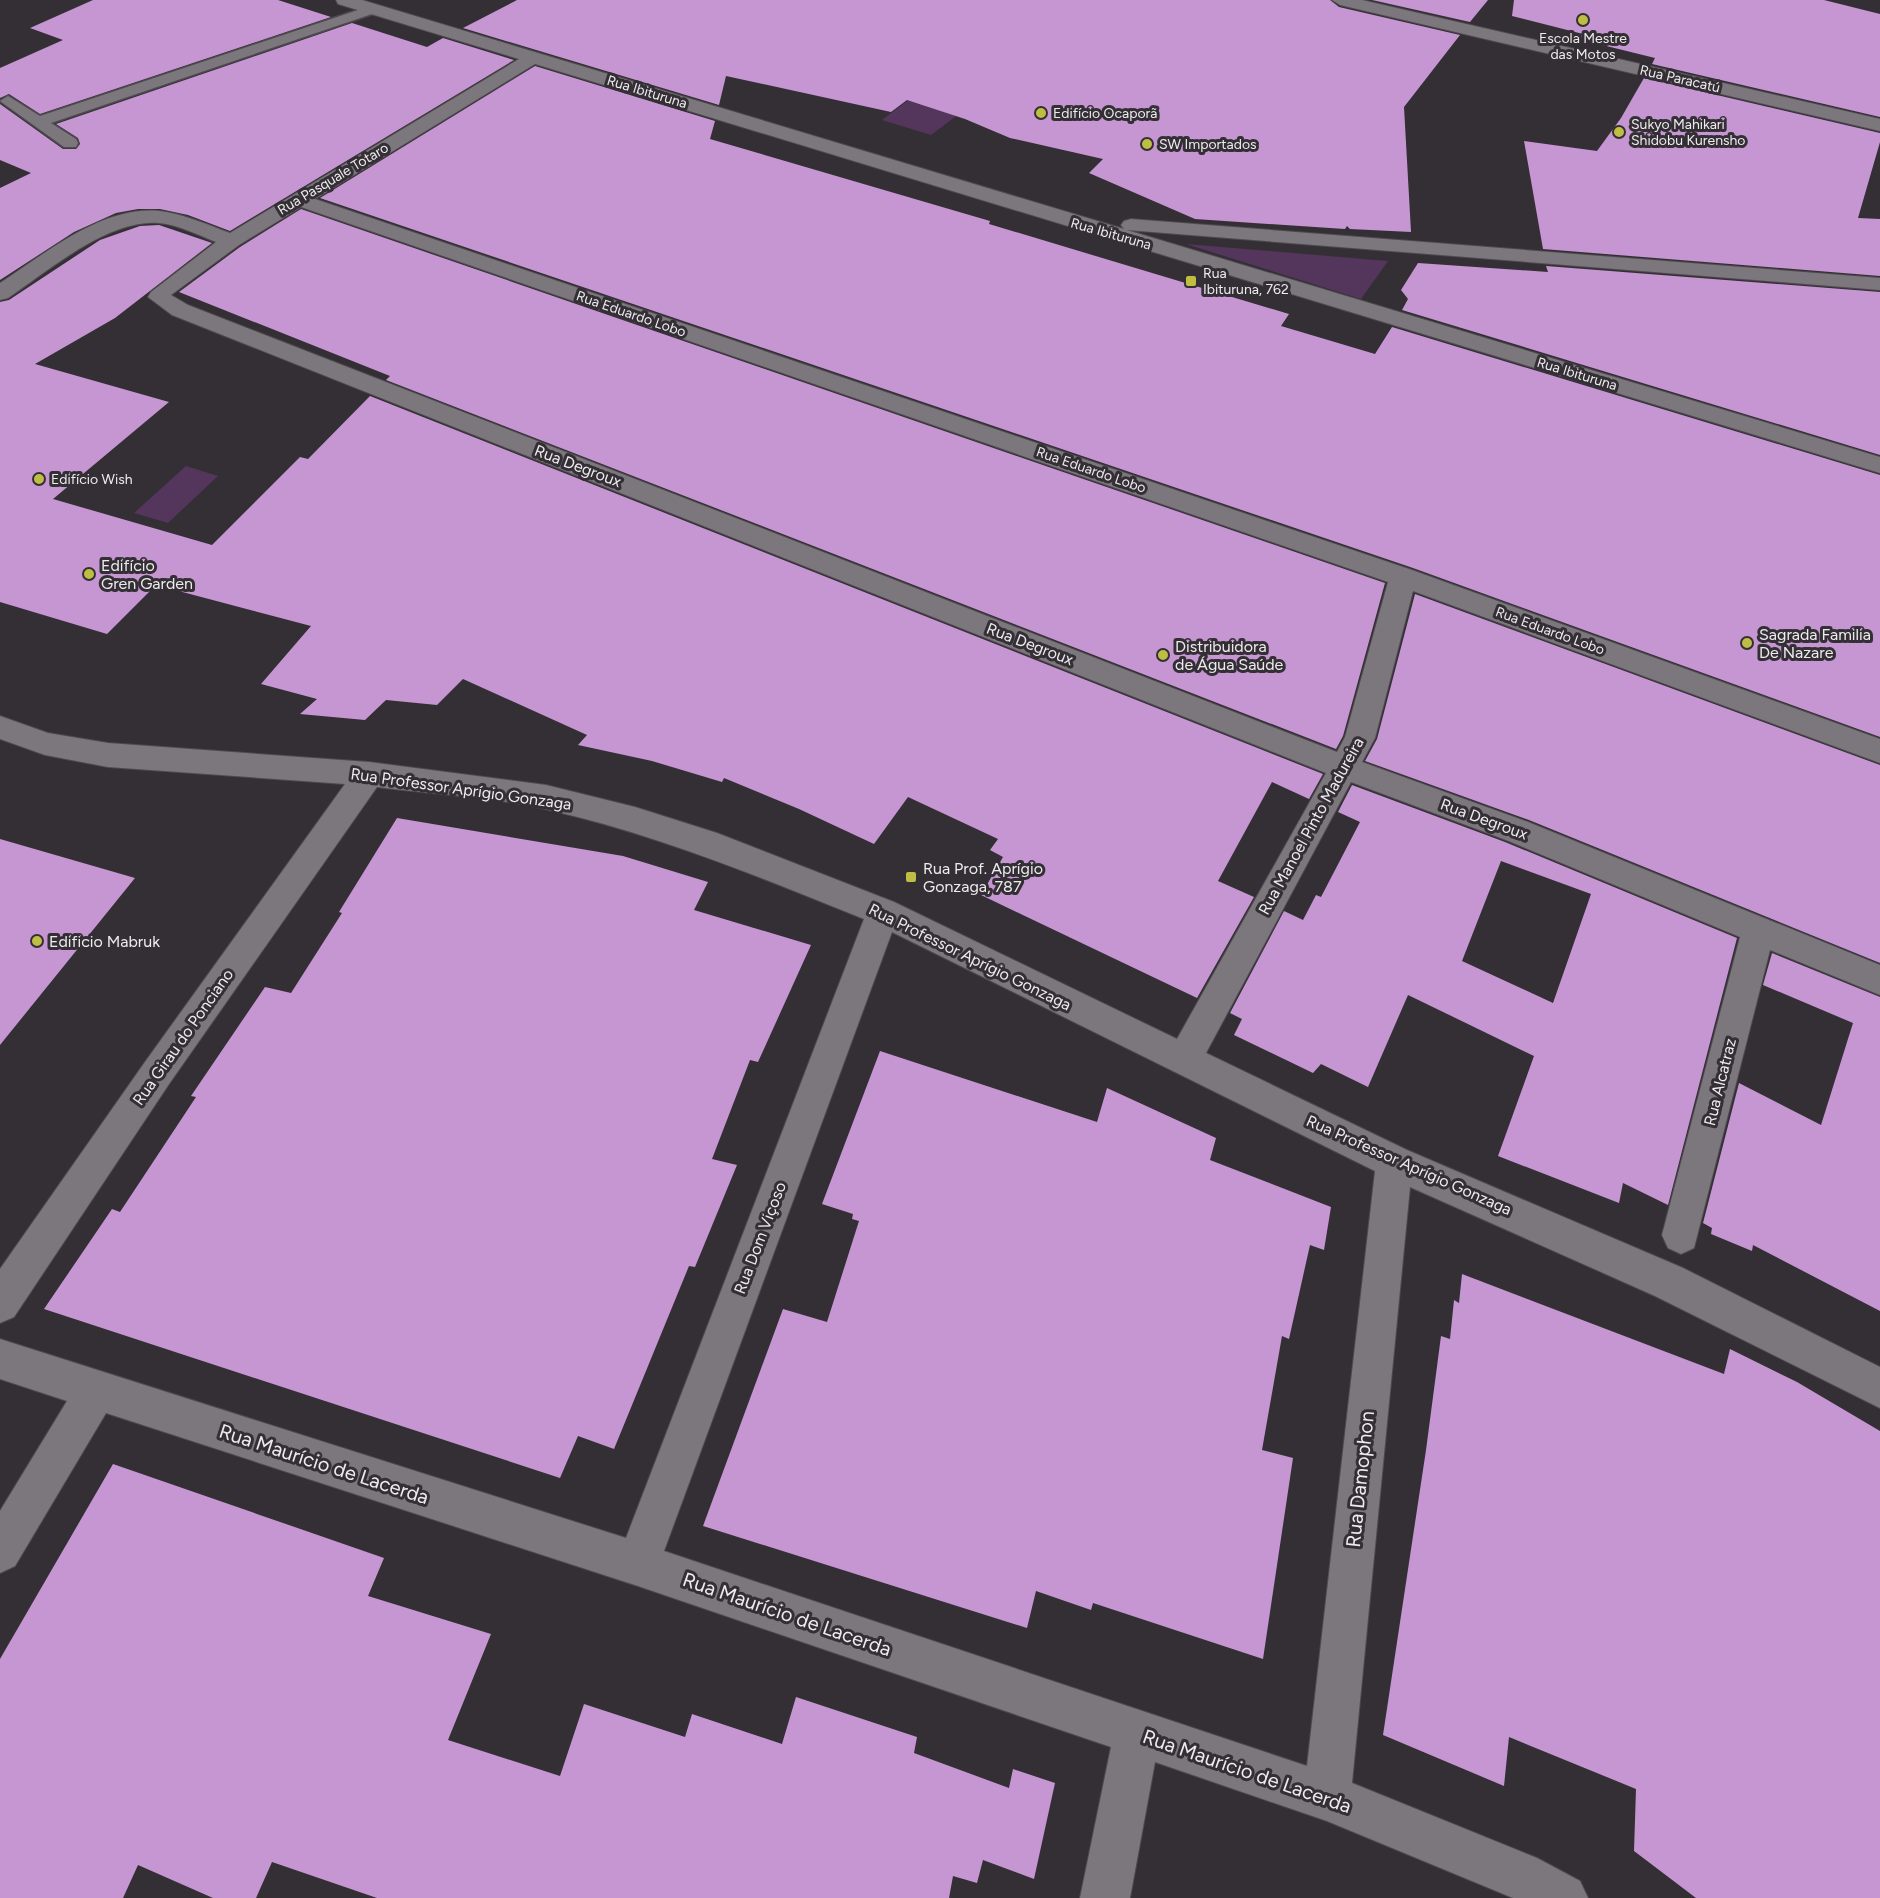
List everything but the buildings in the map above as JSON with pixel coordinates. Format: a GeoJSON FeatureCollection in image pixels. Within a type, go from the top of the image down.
{"type":"FeatureCollection","features":[{"type":"Feature","properties":{"kind":"street","name":"Rua Ibituruna"},"geometry":{"type":"LineString","coordinates":[[344,0],[1880,465]]}},
{"type":"Feature","properties":{"kind":"street","name":"Rua Paracatú"},"geometry":{"type":"LineString","coordinates":[[1340,0],[1880,125]]}},
{"type":"Feature","properties":{"kind":"street","name":"Rua Pasquale Totaro"},"geometry":{"type":"LineString","coordinates":[[180,310],[162,301],[159,297],[162,292],[232,241],[534,57]]}},
{"type":"Feature","properties":{"kind":"street","name":"Rua Eduardo Lobo"},"geometry":{"type":"LineString","coordinates":[[298,200],[1403,577],[1880,751]]}},
{"type":"Feature","properties":{"kind":"street"},"geometry":{"type":"LineString","coordinates":[[0,293],[101,229],[133,218],[160,218],[232,241]]}},
{"type":"Feature","properties":{"kind":"street"},"geometry":{"type":"LineString","coordinates":[[1065,220],[1880,284]]}},
{"type":"Feature","properties":{"kind":"street","name":"Rua Degroux"},"geometry":{"type":"LineString","coordinates":[[180,310],[1343,767],[1517,831],[1880,980]]}},
{"type":"Feature","properties":{"kind":"street","name":"Rua Manoel Pinto Madureira"},"geometry":{"type":"LineString","coordinates":[[1183,1061],[1366,722],[1403,577]]}},
{"type":"Feature","properties":{"kind":"street","name":"Rua Professor Aprígio Gonzaga"},"geometry":{"type":"LineString","coordinates":[[0,727],[45,744],[108,755],[369,774],[546,797],[635,819],[706,842],[883,912],[1183,1061],[1394,1162],[1670,1282],[1880,1388]]}},
{"type":"Feature","properties":{"kind":"street","name":"Rua Girau do Ponciano"},"geometry":{"type":"LineString","coordinates":[[0,1303],[157,1073],[369,774]]}},
{"type":"Feature","properties":{"kind":"street","name":"Rua Dom Viçoso"},"geometry":{"type":"LineString","coordinates":[[638,1564],[883,912]]}},
{"type":"Feature","properties":{"kind":"street","name":"Rua Alcatraz"},"geometry":{"type":"LineString","coordinates":[[1681,1235],[1760,929]]}},
{"type":"Feature","properties":{"kind":"street","name":"Rua Damophon"},"geometry":{"type":"LineString","coordinates":[[1327,1797],[1394,1162]]}},
{"type":"Feature","properties":{"kind":"street","name":"Rua Maurício de Lacerda"},"geometry":{"type":"LineString","coordinates":[[0,1359],[638,1564],[1327,1797],[1520,1875],[1563,1898]]}},
{"type":"Feature","properties":{"kind":"street"},"geometry":{"type":"LineString","coordinates":[[0,1551],[96,1391]]}},
{"type":"Feature","properties":{"kind":"street"},"geometry":{"type":"LineString","coordinates":[[1105,1898],[1137,1733]]}},
{"type":"Feature","properties":{"kind":"lane"},"geometry":{"type":"LineString","coordinates":[[38,122],[373,9]]}},
{"type":"Feature","properties":{"kind":"lane"},"geometry":{"type":"LineString","coordinates":[[8,101],[70,143]]}},
{"type":"Feature","properties":{"kind":"shaded area"},"geometry":{"type":"Polygon","coordinates":[[[926,87],[975,102],[931,135],[882,120],[926,87]]]}},
{"type":"Feature","properties":{"kind":"shaded area"},"geometry":{"type":"Polygon","coordinates":[[[1186,244],[1388,261],[1361,299],[1186,244]]]}},
{"type":"Feature","properties":{"kind":"shaded area"},"geometry":{"type":"Polygon","coordinates":[[[186,466],[218,476],[168,523],[134,513],[186,466]]]}},
{"type":"Feature","properties":{"kind":"place","name":"Escola Mestre das Motos"},"geometry":{"type":"Point","coordinates":[1583,20]}},
{"type":"Feature","properties":{"kind":"place","name":"Edifício Ocaporã"},"geometry":{"type":"Point","coordinates":[1041,113]}},
{"type":"Feature","properties":{"kind":"place","name":"Sukyo Mahikari Shidobu Kurensho"},"geometry":{"type":"Point","coordinates":[1619,132]}},
{"type":"Feature","properties":{"kind":"place","name":"SW Importados"},"geometry":{"type":"Point","coordinates":[1147,144]}},
{"type":"Feature","properties":{"kind":"place","name":"Rua Ibituruna, 762"},"geometry":{"type":"Point","coordinates":[1191,281]}},
{"type":"Feature","properties":{"kind":"place","name":"Edifício Wish"},"geometry":{"type":"Point","coordinates":[39,479]}},
{"type":"Feature","properties":{"kind":"place","name":"Edifício Gren Garden"},"geometry":{"type":"Point","coordinates":[89,574]}},
{"type":"Feature","properties":{"kind":"place","name":"Sagrada Familia De Nazare"},"geometry":{"type":"Point","coordinates":[1747,643]}},
{"type":"Feature","properties":{"kind":"place","name":"Distribuidora de Água Saúde"},"geometry":{"type":"Point","coordinates":[1163,655]}},
{"type":"Feature","properties":{"kind":"place","name":"Rua Prof. Aprígio Gonzaga, 787"},"geometry":{"type":"Point","coordinates":[911,877]}},
{"type":"Feature","properties":{"kind":"place","name":"Edificio Mabruk"},"geometry":{"type":"Point","coordinates":[37,941]}}]}
